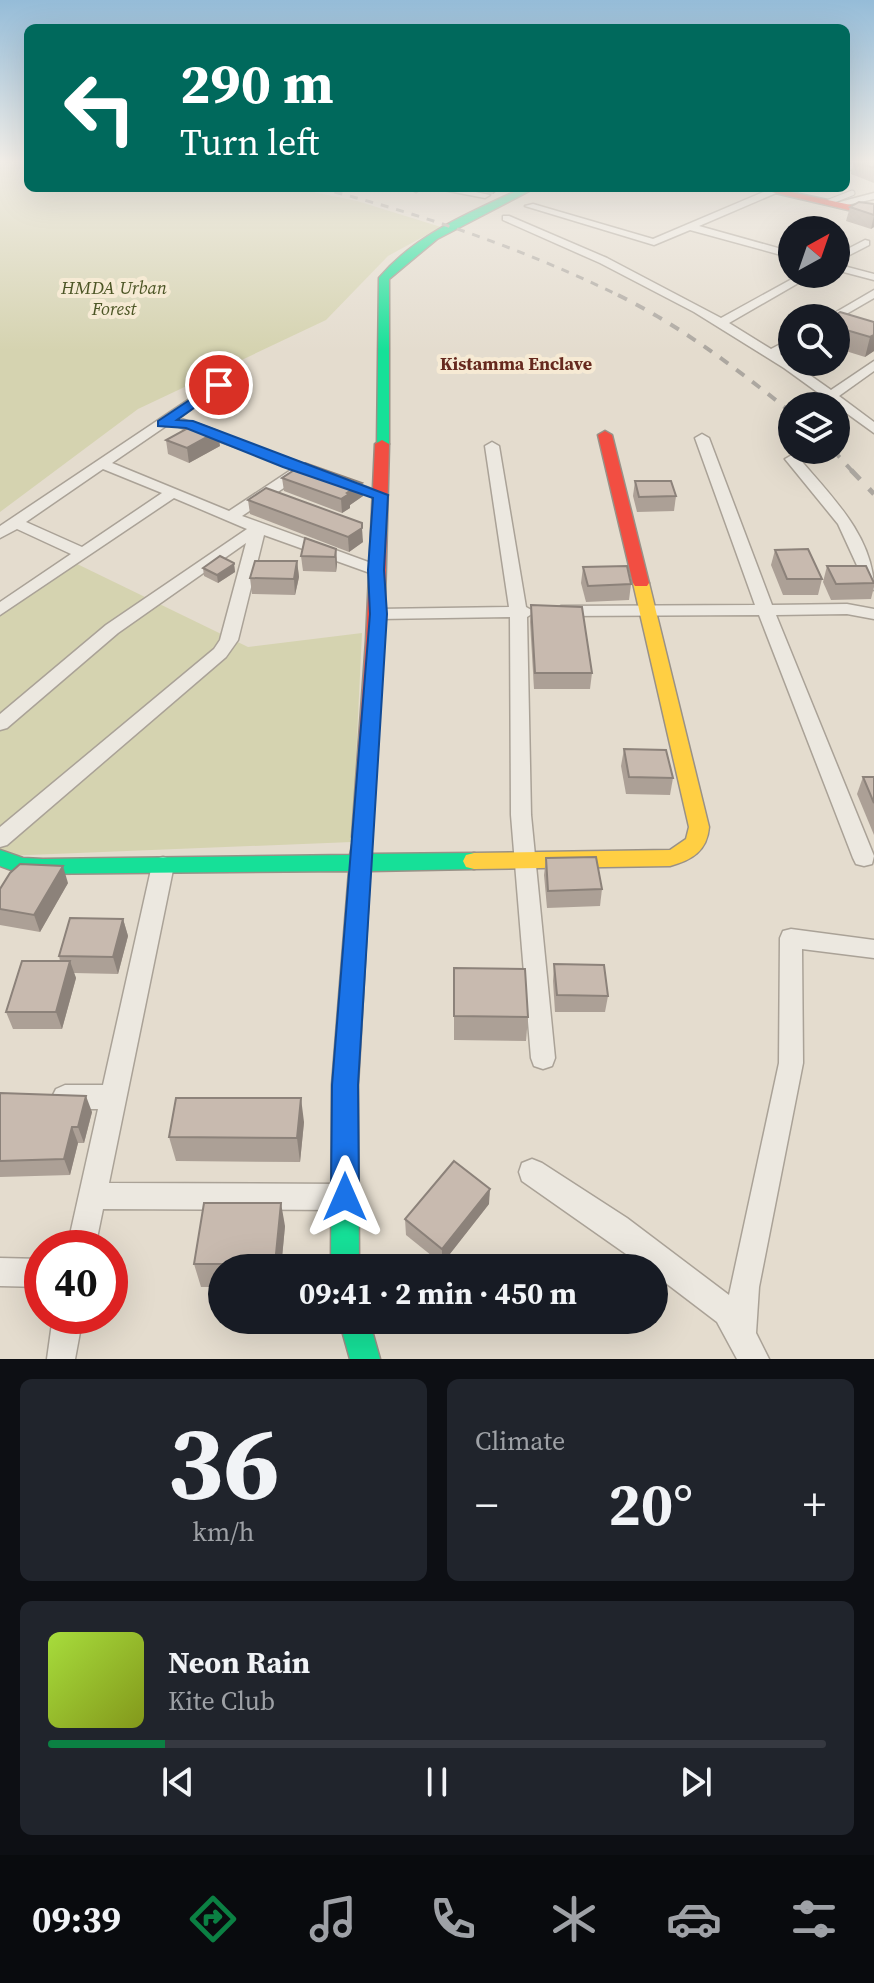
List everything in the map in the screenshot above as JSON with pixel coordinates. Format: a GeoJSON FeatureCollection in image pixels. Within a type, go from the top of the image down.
{"type":"FeatureCollection","features":[{"type":"Feature","properties":{"kind":"street"},"geometry":{"type":"LineString","coordinates":[[345,1254],[345,1085],[378,614],[373,533],[381,495],[384,278],[406,256],[459,223]]}},
{"type":"Feature","properties":{"kind":"street"},"geometry":{"type":"LineString","coordinates":[[519,223],[611,261],[773,353],[828,392]]}},
{"type":"Feature","properties":{"kind":"street"},"geometry":{"type":"LineString","coordinates":[[603,223],[654,242],[697,223]]}},
{"type":"Feature","properties":{"kind":"street"},"geometry":{"type":"LineString","coordinates":[[690,227],[778,251]]}},
{"type":"Feature","properties":{"kind":"street"},"geometry":{"type":"LineString","coordinates":[[850,251],[865,243]]}},
{"type":"Feature","properties":{"kind":"street"},"geometry":{"type":"LineString","coordinates":[[850,271],[874,277]]}},
{"type":"Feature","properties":{"kind":"street"},"geometry":{"type":"LineString","coordinates":[[720,323],[784,288]]}},
{"type":"Feature","properties":{"kind":"street"},"geometry":{"type":"LineString","coordinates":[[850,307],[874,293]]}},
{"type":"Feature","properties":{"kind":"street"},"geometry":{"type":"LineString","coordinates":[[773,353],[778,350]]}},
{"type":"Feature","properties":{"kind":"street"},"geometry":{"type":"LineString","coordinates":[[836,392],[874,365]]}},
{"type":"Feature","properties":{"kind":"street"},"geometry":{"type":"LineString","coordinates":[[0,533],[219,385]]}},
{"type":"Feature","properties":{"kind":"street"},"geometry":{"type":"LineString","coordinates":[[850,410],[874,429]]}},
{"type":"Feature","properties":{"kind":"street"},"geometry":{"type":"LineString","coordinates":[[162,423],[188,424],[302,469],[381,495]]}},
{"type":"Feature","properties":{"kind":"street"},"geometry":{"type":"LineString","coordinates":[[0,858],[22,866],[670,858],[686,855],[695,847],[699,827],[605,435]]}},
{"type":"Feature","properties":{"kind":"street"},"geometry":{"type":"LineString","coordinates":[[702,438],[766,611],[864,858]]}},
{"type":"Feature","properties":{"kind":"street"},"geometry":{"type":"LineString","coordinates":[[492,446],[518,612],[521,815],[543,1058]]}},
{"type":"Feature","properties":{"kind":"street"},"geometry":{"type":"LineString","coordinates":[[101,463],[258,528],[376,570]]}},
{"type":"Feature","properties":{"kind":"street"},"geometry":{"type":"LineString","coordinates":[[796,464],[845,523],[874,585]]}},
{"type":"Feature","properties":{"kind":"street"},"geometry":{"type":"LineString","coordinates":[[230,517],[272,496],[302,469]]}},
{"type":"Feature","properties":{"kind":"street"},"geometry":{"type":"LineString","coordinates":[[0,610],[172,493]]}},
{"type":"Feature","properties":{"kind":"street"},"geometry":{"type":"LineString","coordinates":[[17,523],[81,553]]}},
{"type":"Feature","properties":{"kind":"street"},"geometry":{"type":"LineString","coordinates":[[0,724],[112,629],[258,528]]}},
{"type":"Feature","properties":{"kind":"street"},"geometry":{"type":"LineString","coordinates":[[0,839],[220,653],[229,640],[258,528]]}},
{"type":"Feature","properties":{"kind":"street"},"geometry":{"type":"LineString","coordinates":[[378,614],[847,609],[874,614]]}},
{"type":"Feature","properties":{"kind":"street"},"geometry":{"type":"LineString","coordinates":[[85,1230],[163,865]]}},
{"type":"Feature","properties":{"kind":"street"},"geometry":{"type":"LineString","coordinates":[[0,887],[22,866]]}},
{"type":"Feature","properties":{"kind":"street"},"geometry":{"type":"LineString","coordinates":[[741,1332],[744,1287],[791,1063],[791,938],[874,949]]}},
{"type":"Feature","properties":{"kind":"street"},"geometry":{"type":"LineString","coordinates":[[43,1097],[114,1097]]}},
{"type":"Feature","properties":{"kind":"street"},"geometry":{"type":"LineString","coordinates":[[532,1172],[617,1228],[727,1312],[754,1359]]}},
{"type":"Feature","properties":{"kind":"street"},"geometry":{"type":"LineString","coordinates":[[92,1196],[345,1197]]}},
{"type":"Feature","properties":{"kind":"street"},"geometry":{"type":"LineString","coordinates":[[0,1272],[24,1273]]}},
{"type":"Feature","properties":{"kind":"street"},"geometry":{"type":"LineString","coordinates":[[61,1356],[65,1334]]}},
{"type":"Feature","properties":{"kind":"street"},"geometry":{"type":"LineString","coordinates":[[358,1334],[365,1359]]}},
{"type":"Feature","properties":{"kind":"green space","name":"HMDA Urban Forest"},"geometry":{"type":"Polygon","coordinates":[[[0,223],[429,223],[441,227],[388,256],[326,320],[138,409],[0,512],[0,223]]]}},
{"type":"Feature","properties":{"kind":"green space"},"geometry":{"type":"Polygon","coordinates":[[[73,562],[248,647],[362,633],[352,842],[0,854],[0,615],[73,562]]]}},
{"type":"Feature","properties":{"kind":"building"},"geometry":{"type":"Polygon","coordinates":[[[850,315],[874,322],[874,335],[870,337],[850,331],[850,315]]]}},
{"type":"Feature","properties":{"kind":"building"},"geometry":{"type":"Polygon","coordinates":[[[197,423],[218,431],[187,448],[166,440],[197,423]]]}},
{"type":"Feature","properties":{"kind":"building"},"geometry":{"type":"Polygon","coordinates":[[[305,463],[362,483],[341,499],[282,478],[305,463]]]}},
{"type":"Feature","properties":{"kind":"building"},"geometry":{"type":"Polygon","coordinates":[[[635,481],[671,481],[676,496],[639,497],[635,481]]]}},
{"type":"Feature","properties":{"kind":"building"},"geometry":{"type":"Polygon","coordinates":[[[266,488],[362,523],[362,528],[348,537],[248,500],[266,488]]]}},
{"type":"Feature","properties":{"kind":"building"},"geometry":{"type":"Polygon","coordinates":[[[305,538],[336,549],[335,557],[301,556],[305,538]]]}},
{"type":"Feature","properties":{"kind":"building"},"geometry":{"type":"Polygon","coordinates":[[[808,549],[822,579],[787,579],[775,550],[808,549]]]}},
{"type":"Feature","properties":{"kind":"building"},"geometry":{"type":"Polygon","coordinates":[[[220,556],[234,564],[217,575],[203,568],[220,556]]]}},
{"type":"Feature","properties":{"kind":"building"},"geometry":{"type":"Polygon","coordinates":[[[255,561],[297,561],[294,579],[250,578],[255,561]]]}},
{"type":"Feature","properties":{"kind":"building"},"geometry":{"type":"Polygon","coordinates":[[[627,566],[631,584],[588,586],[583,567],[627,566]]]}},
{"type":"Feature","properties":{"kind":"building"},"geometry":{"type":"Polygon","coordinates":[[[827,566],[866,566],[874,583],[836,584],[827,566]]]}},
{"type":"Feature","properties":{"kind":"building"},"geometry":{"type":"Polygon","coordinates":[[[531,605],[582,607],[592,673],[535,673],[531,605]]]}},
{"type":"Feature","properties":{"kind":"building"},"geometry":{"type":"Polygon","coordinates":[[[624,749],[666,750],[673,778],[629,777],[624,749]]]}},
{"type":"Feature","properties":{"kind":"building"},"geometry":{"type":"Polygon","coordinates":[[[863,777],[874,777],[874,803],[863,777]]]}},
{"type":"Feature","properties":{"kind":"building"},"geometry":{"type":"Polygon","coordinates":[[[596,857],[602,889],[548,891],[546,858],[596,857]]]}},
{"type":"Feature","properties":{"kind":"building"},"geometry":{"type":"Polygon","coordinates":[[[20,864],[63,866],[34,915],[0,909],[0,889],[20,864]]]}},
{"type":"Feature","properties":{"kind":"building"},"geometry":{"type":"Polygon","coordinates":[[[70,918],[123,919],[113,957],[59,956],[70,918]]]}},
{"type":"Feature","properties":{"kind":"building"},"geometry":{"type":"Polygon","coordinates":[[[22,961],[70,961],[56,1012],[6,1012],[22,961]]]}},
{"type":"Feature","properties":{"kind":"building"},"geometry":{"type":"Polygon","coordinates":[[[554,964],[604,965],[608,996],[557,995],[554,964]]]}},
{"type":"Feature","properties":{"kind":"building"},"geometry":{"type":"Polygon","coordinates":[[[454,968],[525,969],[528,1017],[454,1016],[454,968]]]}},
{"type":"Feature","properties":{"kind":"building"},"geometry":{"type":"Polygon","coordinates":[[[0,1093],[86,1096],[78,1127],[72,1127],[64,1159],[0,1161],[0,1093]]]}},
{"type":"Feature","properties":{"kind":"building"},"geometry":{"type":"Polygon","coordinates":[[[176,1098],[301,1098],[297,1138],[169,1137],[176,1098]]]}},
{"type":"Feature","properties":{"kind":"building"},"geometry":{"type":"Polygon","coordinates":[[[454,1161],[490,1189],[442,1249],[405,1219],[454,1161]]]}},
{"type":"Feature","properties":{"kind":"building"},"geometry":{"type":"Polygon","coordinates":[[[204,1203],[281,1203],[276,1254],[208,1254],[208,1264],[194,1264],[204,1203]]]}},
{"type":"Feature","properties":{"kind":"railway"},"geometry":{"type":"LineString","coordinates":[[438,223],[548,264],[621,296]]}},
{"type":"Feature","properties":{"kind":"railway"},"geometry":{"type":"LineString","coordinates":[[621,296],[686,334],[778,402]]}},
{"type":"Feature","properties":{"kind":"railway"},"geometry":{"type":"LineString","coordinates":[[846,464],[853,472]]}},
{"type":"Feature","properties":{"kind":"railway"},"geometry":{"type":"LineString","coordinates":[[851,470],[874,494]]}},
{"type":"Feature","properties":{"kind":"traffic: fast"},"geometry":{"type":"LineString","coordinates":[[382,444],[384,278],[415,249],[456,223]]}},
{"type":"Feature","properties":{"kind":"traffic: fast"},"geometry":{"type":"LineString","coordinates":[[345,1254],[345,1085],[362,837]]}},
{"type":"Feature","properties":{"kind":"traffic: fast"},"geometry":{"type":"LineString","coordinates":[[0,858],[22,866],[43,867],[474,861]]}},
{"type":"Feature","properties":{"kind":"traffic: fast"},"geometry":{"type":"LineString","coordinates":[[358,1334],[365,1359]]}},
{"type":"Feature","properties":{"kind":"traffic: slow"},"geometry":{"type":"LineString","coordinates":[[474,861],[670,858],[682,854],[694,844],[699,827],[641,583]]}},
{"type":"Feature","properties":{"kind":"traffic: jam"},"geometry":{"type":"LineString","coordinates":[[605,435],[641,583]]}},
{"type":"Feature","properties":{"kind":"traffic: jam"},"geometry":{"type":"LineString","coordinates":[[362,837],[375,641],[382,444]]}},
{"type":"Feature","properties":{"kind":"district","name":"Kistamma Enclave"},"geometry":{"type":"Point","coordinates":[516,364]}},
{"type":"Feature","properties":{"kind":"route"},"geometry":{"type":"LineString","coordinates":[[219,385],[162,423],[175,421],[188,424],[288,464],[381,495],[376,570],[378,614],[345,1085],[345,1197]]}}]}
